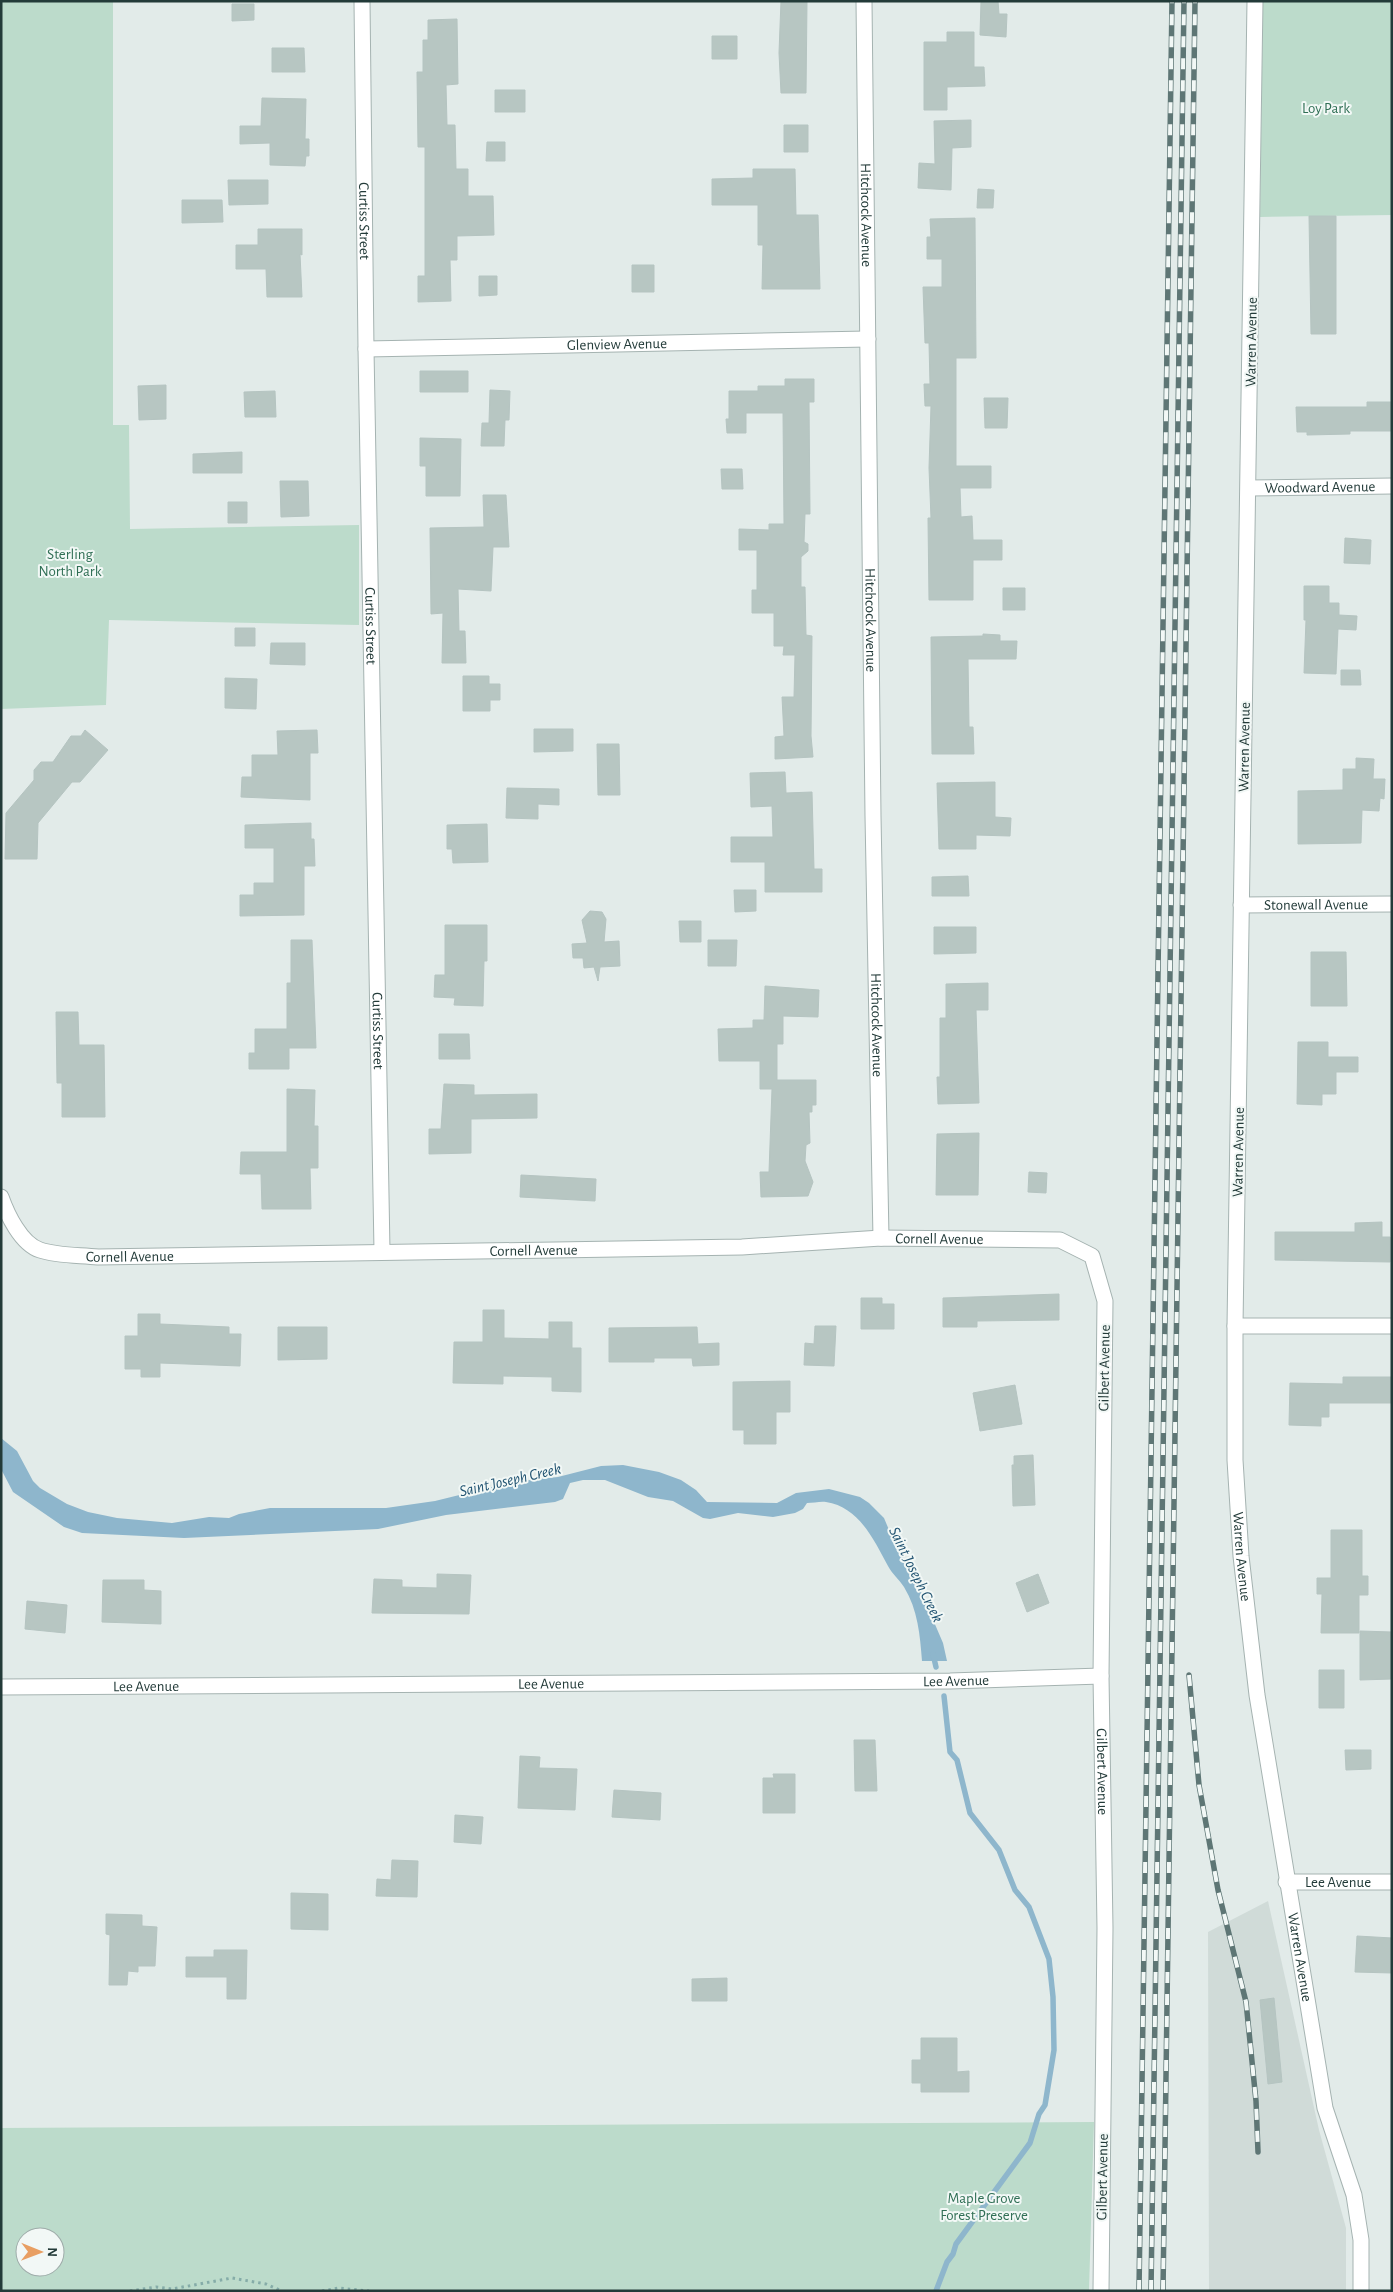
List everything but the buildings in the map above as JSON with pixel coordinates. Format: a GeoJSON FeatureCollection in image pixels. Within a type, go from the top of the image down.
{"type":"FeatureCollection","features":[{"type":"Feature","properties":{"kind":"street","name":"Curtiss Street"},"geometry":{"type":"LineString","coordinates":[[362,1],[366,349],[382,1251]]}},
{"type":"Feature","properties":{"kind":"street","name":"Hitchcock Avenue"},"geometry":{"type":"LineString","coordinates":[[864,1],[880,1238]]}},
{"type":"Feature","properties":{"kind":"street","name":"Warren Avenue"},"geometry":{"type":"LineString","coordinates":[[1255,1],[1235,1326],[1235,1460],[1241,1556],[1257,1695],[1286,1882],[1325,2108],[1354,2195],[1361,2240],[1360,2291]]}},
{"type":"Feature","properties":{"kind":"street","name":"Glenview Avenue"},"geometry":{"type":"LineString","coordinates":[[366,349],[868,339]]}},
{"type":"Feature","properties":{"kind":"street","name":"Woodward Avenue"},"geometry":{"type":"LineString","coordinates":[[1249,488],[1392,486]]}},
{"type":"Feature","properties":{"kind":"street","name":"Stonewall Avenue"},"geometry":{"type":"LineString","coordinates":[[1242,905],[1392,904]]}},
{"type":"Feature","properties":{"kind":"street","name":"Cornell Avenue"},"geometry":{"type":"LineString","coordinates":[[1,1197],[8,1216],[20,1234],[38,1250],[98,1257],[382,1251],[742,1247],[880,1238],[1060,1240],[1092,1256]]}},
{"type":"Feature","properties":{"kind":"street","name":"Gilbert Avenue"},"geometry":{"type":"LineString","coordinates":[[1092,1256],[1105,1300],[1101,1676],[1105,1928],[1101,2291]]}},
{"type":"Feature","properties":{"kind":"street"},"geometry":{"type":"LineString","coordinates":[[1235,1326],[1392,1326]]}},
{"type":"Feature","properties":{"kind":"street","name":"Lee Avenue"},"geometry":{"type":"LineString","coordinates":[[1,1686],[940,1682],[1101,1676]]}},
{"type":"Feature","properties":{"kind":"street","name":"Lee Avenue"},"geometry":{"type":"LineString","coordinates":[[1286,1882],[1392,1882]]}},
{"type":"Feature","properties":{"kind":"path"},"geometry":{"type":"LineString","coordinates":[[130,2291],[156,2287],[172,2289],[232,2278],[258,2282],[282,2291]]}},
{"type":"Feature","properties":{"kind":"path"},"geometry":{"type":"LineString","coordinates":[[322,2291],[339,2288],[369,2291]]}},
{"type":"Feature","properties":{"kind":"shaded area"},"geometry":{"type":"Polygon","coordinates":[[[1268,1901],[1319,2130],[1346,2228],[1346,2291],[1209,2291],[1208,1932],[1268,1901]]]}},
{"type":"Feature","properties":{"kind":"green space","name":"Sterling North Park"},"geometry":{"type":"Polygon","coordinates":[[[1,1],[113,1],[113,425],[129,425],[130,529],[359,525],[359,625],[109,620],[106,705],[1,709],[1,1]]]}},
{"type":"Feature","properties":{"kind":"green space","name":"Loy Park"},"geometry":{"type":"Polygon","coordinates":[[[1263,1],[1392,1],[1392,215],[1260,217],[1263,1]]]}},
{"type":"Feature","properties":{"kind":"green space","name":"Maple Grove Forest Preserve"},"geometry":{"type":"Polygon","coordinates":[[[1094,2122],[1089,2291],[1,2291],[1,2128],[1094,2122]]]}},
{"type":"Feature","properties":{"kind":"water"},"geometry":{"type":"Polygon","coordinates":[[[1,1438],[17,1451],[33,1481],[40,1488],[67,1504],[88,1512],[117,1518],[172,1523],[209,1517],[229,1518],[239,1514],[270,1508],[386,1508],[435,1501],[512,1482],[558,1477],[601,1466],[623,1465],[659,1472],[681,1480],[696,1490],[707,1502],[777,1503],[796,1493],[829,1489],[860,1497],[884,1518],[897,1549],[910,1566],[943,1643],[947,1661],[922,1661],[915,1614],[904,1587],[890,1569],[864,1526],[848,1510],[826,1502],[807,1503],[803,1509],[795,1513],[773,1517],[738,1513],[710,1519],[703,1518],[673,1501],[648,1497],[605,1480],[583,1480],[570,1483],[563,1499],[555,1502],[446,1515],[378,1529],[184,1538],[82,1533],[64,1527],[13,1492],[1,1469],[1,1438]]]}},
{"type":"Feature","properties":{"kind":"waterway","name":"Saint Joseph Creek"},"geometry":{"type":"LineString","coordinates":[[933,1654],[936,1667]]}},
{"type":"Feature","properties":{"kind":"waterway","name":"Saint Joseph Creek"},"geometry":{"type":"LineString","coordinates":[[936,2291],[956,2244],[1030,2143],[1039,2114],[1045,2105],[1054,2050],[1053,1997],[1049,1959],[1029,1907],[1015,1890],[999,1850],[970,1813],[957,1760],[950,1752],[944,1696]]}},
{"type":"Feature","properties":{"kind":"railway"},"geometry":{"type":"LineString","coordinates":[[1139,2291],[1172,1]]}},
{"type":"Feature","properties":{"kind":"railway"},"geometry":{"type":"LineString","coordinates":[[1151,2291],[1184,1]]}},
{"type":"Feature","properties":{"kind":"railway"},"geometry":{"type":"LineString","coordinates":[[1163,2291],[1195,1]]}},
{"type":"Feature","properties":{"kind":"railway"},"geometry":{"type":"LineString","coordinates":[[1189,1675],[1199,1785],[1218,1890],[1246,2002],[1256,2101],[1258,2152]]}}]}
